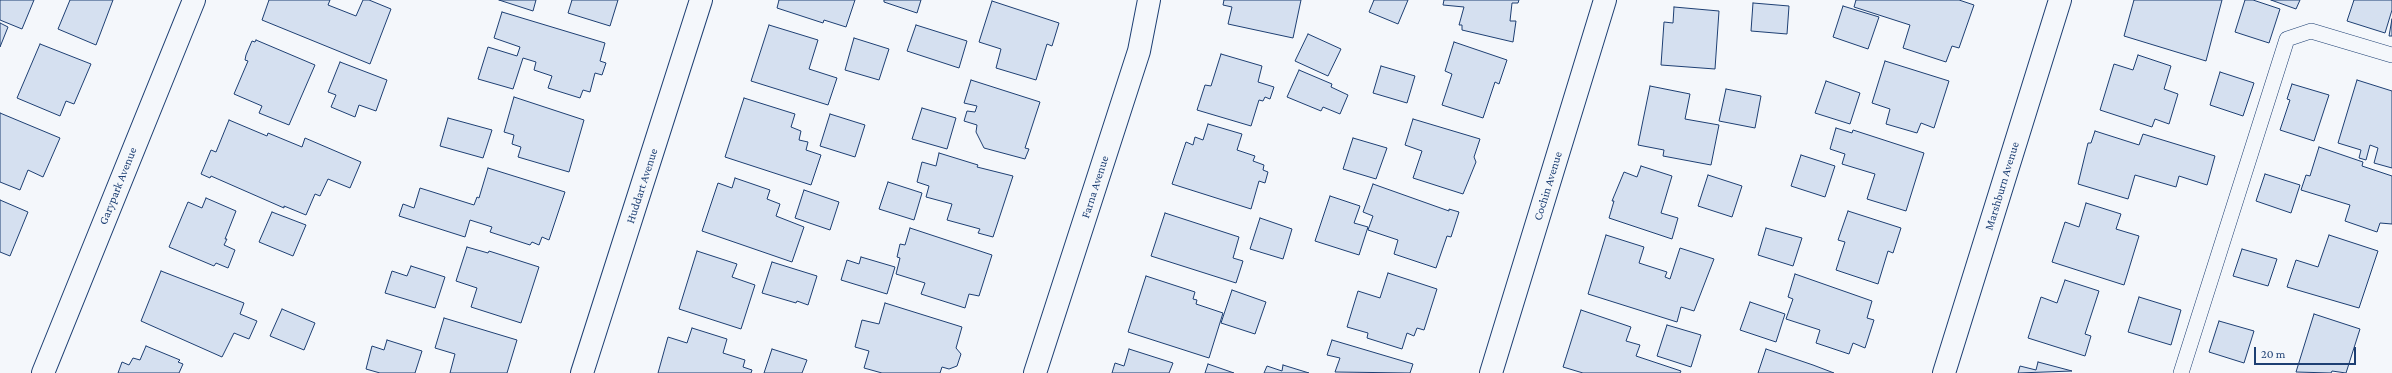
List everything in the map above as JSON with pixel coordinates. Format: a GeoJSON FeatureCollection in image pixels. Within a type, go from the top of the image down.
{"type":"FeatureCollection","features":[{"type":"Feature","properties":{"kind":"street","name":"Garypark Avenue"},"geometry":{"type":"LineString","coordinates":[[43,373],[194,0]]}},
{"type":"Feature","properties":{"kind":"street","name":"Huddart Avenue"},"geometry":{"type":"LineString","coordinates":[[582,373],[701,0]]}},
{"type":"Feature","properties":{"kind":"street","name":"Farna Avenue"},"geometry":{"type":"LineString","coordinates":[[1036,373],[1139,51],[1149,0]]}},
{"type":"Feature","properties":{"kind":"street","name":"Cochin Avenue"},"geometry":{"type":"LineString","coordinates":[[1491,373],[1605,0]]}},
{"type":"Feature","properties":{"kind":"street","name":"Marshburn Avenue"},"geometry":{"type":"LineString","coordinates":[[1944,373],[2060,0]]}},
{"type":"Feature","properties":{"kind":"lane"},"geometry":{"type":"LineString","coordinates":[[2182,373],[2287,39],[2311,31],[2392,55]]}},
{"type":"Feature","properties":{"kind":"building"},"geometry":{"type":"Polygon","coordinates":[[[0,0],[34,0],[22,29],[0,20],[0,0]]]}},
{"type":"Feature","properties":{"kind":"building"},"geometry":{"type":"Polygon","coordinates":[[[70,0],[113,0],[96,45],[58,29],[70,0]]]}},
{"type":"Feature","properties":{"kind":"building"},"geometry":{"type":"Polygon","coordinates":[[[269,0],[330,0],[328,5],[356,16],[363,0],[369,0],[391,9],[370,64],[262,20],[269,0]]]}},
{"type":"Feature","properties":{"kind":"building"},"geometry":{"type":"Polygon","coordinates":[[[499,0],[536,0],[533,11],[499,0]]]}},
{"type":"Feature","properties":{"kind":"building"},"geometry":{"type":"Polygon","coordinates":[[[572,0],[618,0],[610,26],[568,13],[572,0]]]}},
{"type":"Feature","properties":{"kind":"building"},"geometry":{"type":"Polygon","coordinates":[[[779,0],[855,0],[846,27],[824,20],[823,23],[777,8],[779,0]]]}},
{"type":"Feature","properties":{"kind":"building"},"geometry":{"type":"Polygon","coordinates":[[[884,0],[921,0],[917,13],[884,2],[884,0]]]}},
{"type":"Feature","properties":{"kind":"building"},"geometry":{"type":"Polygon","coordinates":[[[1224,0],[1301,0],[1293,38],[1228,24],[1232,7],[1223,5],[1224,0]]]}},
{"type":"Feature","properties":{"kind":"building"},"geometry":{"type":"Polygon","coordinates":[[[1374,0],[1408,0],[1398,24],[1369,12],[1374,0]]]}},
{"type":"Feature","properties":{"kind":"building"},"geometry":{"type":"Polygon","coordinates":[[[1444,0],[1519,0],[1518,3],[1512,3],[1510,21],[1516,21],[1513,42],[1462,30],[1462,25],[1459,25],[1464,7],[1443,5],[1444,0]]]}},
{"type":"Feature","properties":{"kind":"building"},"geometry":{"type":"Polygon","coordinates":[[[1856,0],[1959,0],[1974,5],[1959,48],[1952,46],[1946,62],[1903,48],[1910,25],[1854,7],[1856,0]]]}},
{"type":"Feature","properties":{"kind":"building"},"geometry":{"type":"Polygon","coordinates":[[[2134,0],[2222,0],[2206,61],[2124,36],[2134,0]]]}},
{"type":"Feature","properties":{"kind":"building"},"geometry":{"type":"Polygon","coordinates":[[[2245,0],[2253,0],[2280,9],[2269,43],[2235,32],[2245,0]]]}},
{"type":"Feature","properties":{"kind":"building"},"geometry":{"type":"Polygon","coordinates":[[[2271,0],[2300,0],[2296,9],[2271,0]]]}},
{"type":"Feature","properties":{"kind":"building"},"geometry":{"type":"Polygon","coordinates":[[[2354,0],[2392,0],[2392,10],[2385,33],[2347,21],[2354,0]]]}},
{"type":"Feature","properties":{"kind":"building"},"geometry":{"type":"Polygon","coordinates":[[[992,1],[1059,23],[1052,46],[1047,44],[1036,80],[996,68],[1001,49],[979,42],[992,1]]]}},
{"type":"Feature","properties":{"kind":"building"},"geometry":{"type":"Polygon","coordinates":[[[1753,3],[1789,6],[1787,34],[1751,31],[1753,3]]]}},
{"type":"Feature","properties":{"kind":"building"},"geometry":{"type":"Polygon","coordinates":[[[1843,6],[1879,17],[1868,49],[1833,37],[1843,6]]]}},
{"type":"Feature","properties":{"kind":"building"},"geometry":{"type":"Polygon","coordinates":[[[1674,7],[1719,11],[1715,69],[1661,65],[1664,22],[1673,23],[1674,7]]]}},
{"type":"Feature","properties":{"kind":"building"},"geometry":{"type":"Polygon","coordinates":[[[502,12],[605,43],[600,61],[606,63],[602,75],[595,73],[590,92],[583,90],[580,98],[548,88],[552,76],[534,70],[536,62],[523,58],[513,89],[478,79],[488,47],[517,56],[520,47],[494,38],[502,12]]]}},
{"type":"Feature","properties":{"kind":"building"},"geometry":{"type":"Polygon","coordinates":[[[2392,19],[2392,36],[2389,36],[2392,19]]]}},
{"type":"Feature","properties":{"kind":"building"},"geometry":{"type":"Polygon","coordinates":[[[0,23],[8,27],[0,47],[0,23]]]}},
{"type":"Feature","properties":{"kind":"building"},"geometry":{"type":"Polygon","coordinates":[[[769,25],[818,40],[809,69],[837,78],[828,105],[751,81],[769,25]]]}},
{"type":"Feature","properties":{"kind":"building"},"geometry":{"type":"Polygon","coordinates":[[[916,25],[967,41],[959,68],[907,51],[916,25]]]}},
{"type":"Feature","properties":{"kind":"building"},"geometry":{"type":"Polygon","coordinates":[[[1308,34],[1341,49],[1328,76],[1295,61],[1308,34]]]}},
{"type":"Feature","properties":{"kind":"building"},"geometry":{"type":"Polygon","coordinates":[[[854,38],[889,49],[879,80],[845,70],[854,38]]]}},
{"type":"Feature","properties":{"kind":"building"},"geometry":{"type":"Polygon","coordinates":[[[256,40],[315,65],[289,125],[259,113],[262,106],[234,94],[248,61],[245,60],[246,55],[252,41],[255,42],[256,40]]]}},
{"type":"Feature","properties":{"kind":"building"},"geometry":{"type":"Polygon","coordinates":[[[1454,42],[1507,60],[1499,84],[1495,82],[1483,118],[1442,105],[1452,74],[1445,71],[1454,42]]]}},
{"type":"Feature","properties":{"kind":"building"},"geometry":{"type":"Polygon","coordinates":[[[40,44],[91,64],[74,104],[66,101],[60,116],[17,98],[40,44]]]}},
{"type":"Feature","properties":{"kind":"building"},"geometry":{"type":"Polygon","coordinates":[[[1221,54],[1262,66],[1258,82],[1274,87],[1270,99],[1265,97],[1263,101],[1259,100],[1251,126],[1197,110],[1205,85],[1211,86],[1221,54]]]}},
{"type":"Feature","properties":{"kind":"building"},"geometry":{"type":"Polygon","coordinates":[[[2138,55],[2171,66],[2164,89],[2178,94],[2169,124],[2155,119],[2152,127],[2100,110],[2114,64],[2133,70],[2138,55]]]}},
{"type":"Feature","properties":{"kind":"building"},"geometry":{"type":"Polygon","coordinates":[[[1885,61],[1949,81],[1934,128],[1921,123],[1917,133],[1886,124],[1890,109],[1872,103],[1885,61]]]}},
{"type":"Feature","properties":{"kind":"building"},"geometry":{"type":"Polygon","coordinates":[[[340,62],[387,80],[376,111],[359,105],[355,117],[331,107],[336,95],[328,92],[340,62]]]}},
{"type":"Feature","properties":{"kind":"building"},"geometry":{"type":"Polygon","coordinates":[[[1381,66],[1415,76],[1407,103],[1373,93],[1381,66]]]}},
{"type":"Feature","properties":{"kind":"building"},"geometry":{"type":"Polygon","coordinates":[[[1299,70],[1332,84],[1331,87],[1348,95],[1340,114],[1323,107],[1321,111],[1287,97],[1299,70]]]}},
{"type":"Feature","properties":{"kind":"building"},"geometry":{"type":"Polygon","coordinates":[[[2220,72],[2254,83],[2243,116],[2210,105],[2220,72]]]}},
{"type":"Feature","properties":{"kind":"building"},"geometry":{"type":"Polygon","coordinates":[[[971,80],[1040,102],[1025,148],[1029,149],[1025,159],[984,148],[976,132],[977,125],[964,121],[967,111],[975,112],[977,106],[964,103],[971,80]]]}},
{"type":"Feature","properties":{"kind":"building"},"geometry":{"type":"Polygon","coordinates":[[[2357,80],[2392,91],[2392,168],[2374,163],[2378,148],[2370,145],[2366,160],[2359,158],[2361,150],[2338,143],[2357,80]]]}},
{"type":"Feature","properties":{"kind":"building"},"geometry":{"type":"Polygon","coordinates":[[[1826,81],[1860,93],[1850,124],[1815,113],[1826,81]]]}},
{"type":"Feature","properties":{"kind":"building"},"geometry":{"type":"Polygon","coordinates":[[[2292,84],[2329,95],[2314,141],[2280,130],[2290,100],[2287,99],[2292,84]]]}},
{"type":"Feature","properties":{"kind":"building"},"geometry":{"type":"Polygon","coordinates":[[[1650,86],[1690,94],[1685,119],[1719,125],[1711,165],[1663,156],[1664,150],[1638,145],[1650,86]]]}},
{"type":"Feature","properties":{"kind":"building"},"geometry":{"type":"Polygon","coordinates":[[[1726,89],[1761,96],[1755,128],[1719,121],[1726,89]]]}},
{"type":"Feature","properties":{"kind":"building"},"geometry":{"type":"Polygon","coordinates":[[[514,97],[584,120],[569,172],[518,157],[521,147],[512,144],[514,135],[504,132],[514,97]]]}},
{"type":"Feature","properties":{"kind":"building"},"geometry":{"type":"Polygon","coordinates":[[[744,98],[795,114],[791,127],[801,131],[799,140],[808,142],[806,150],[821,155],[811,185],[725,157],[744,98]]]}},
{"type":"Feature","properties":{"kind":"building"},"geometry":{"type":"Polygon","coordinates":[[[922,108],[956,118],[947,149],[912,139],[922,108]]]}},
{"type":"Feature","properties":{"kind":"building"},"geometry":{"type":"Polygon","coordinates":[[[0,113],[60,138],[43,177],[28,170],[20,190],[0,182],[0,113]]]}},
{"type":"Feature","properties":{"kind":"building"},"geometry":{"type":"Polygon","coordinates":[[[830,114],[865,125],[855,157],[820,146],[830,114]]]}},
{"type":"Feature","properties":{"kind":"building"},"geometry":{"type":"Polygon","coordinates":[[[448,118],[492,130],[483,158],[440,146],[448,118]]]}},
{"type":"Feature","properties":{"kind":"building"},"geometry":{"type":"Polygon","coordinates":[[[1413,119],[1480,139],[1474,157],[1476,162],[1463,194],[1413,178],[1422,151],[1405,145],[1413,119]]]}},
{"type":"Feature","properties":{"kind":"building"},"geometry":{"type":"Polygon","coordinates":[[[229,120],[267,136],[268,133],[302,147],[305,138],[361,162],[350,188],[328,179],[320,196],[315,194],[306,215],[284,206],[284,208],[211,176],[210,178],[201,174],[211,150],[216,152],[229,120]]]}},
{"type":"Feature","properties":{"kind":"building"},"geometry":{"type":"Polygon","coordinates":[[[1208,124],[1242,134],[1237,150],[1255,156],[1253,161],[1264,165],[1263,170],[1268,172],[1265,183],[1259,181],[1251,209],[1172,184],[1186,142],[1193,145],[1195,137],[1203,140],[1208,124]]]}},
{"type":"Feature","properties":{"kind":"building"},"geometry":{"type":"Polygon","coordinates":[[[1836,128],[1852,133],[1853,130],[1924,153],[1906,211],[1867,199],[1875,174],[1842,164],[1845,154],[1830,149],[1836,128]]]}},
{"type":"Feature","properties":{"kind":"building"},"geometry":{"type":"Polygon","coordinates":[[[2095,131],[2139,145],[2143,134],[2215,156],[2207,185],[2179,176],[2176,187],[2135,175],[2128,199],[2078,184],[2088,143],[2091,143],[2095,131]]]}},
{"type":"Feature","properties":{"kind":"building"},"geometry":{"type":"Polygon","coordinates":[[[1353,138],[1387,148],[1376,179],[1343,169],[1353,138]]]}},
{"type":"Feature","properties":{"kind":"building"},"geometry":{"type":"Polygon","coordinates":[[[2319,147],[2363,162],[2362,166],[2392,176],[2392,224],[2380,223],[2377,232],[2345,221],[2350,205],[2301,190],[2306,175],[2310,176],[2319,147]]]}},
{"type":"Feature","properties":{"kind":"building"},"geometry":{"type":"Polygon","coordinates":[[[939,153],[978,165],[977,167],[1013,176],[993,237],[978,233],[980,229],[947,220],[952,204],[926,197],[929,186],[917,182],[922,162],[936,166],[939,153]]]}},
{"type":"Feature","properties":{"kind":"building"},"geometry":{"type":"Polygon","coordinates":[[[1801,155],[1835,166],[1825,197],[1791,186],[1801,155]]]}},
{"type":"Feature","properties":{"kind":"building"},"geometry":{"type":"Polygon","coordinates":[[[1641,166],[1672,176],[1661,213],[1678,218],[1672,239],[1609,218],[1614,201],[1612,201],[1624,172],[1637,177],[1641,166]]]}},
{"type":"Feature","properties":{"kind":"building"},"geometry":{"type":"Polygon","coordinates":[[[488,168],[565,192],[549,240],[542,237],[539,245],[532,242],[530,245],[490,232],[492,227],[470,220],[465,237],[399,216],[403,204],[414,208],[420,188],[474,205],[477,197],[479,198],[488,168]]]}},
{"type":"Feature","properties":{"kind":"building"},"geometry":{"type":"Polygon","coordinates":[[[2265,174],[2300,185],[2291,213],[2256,201],[2265,174]]]}},
{"type":"Feature","properties":{"kind":"building"},"geometry":{"type":"Polygon","coordinates":[[[1708,175],[1742,186],[1732,217],[1698,206],[1708,175]]]}},
{"type":"Feature","properties":{"kind":"building"},"geometry":{"type":"Polygon","coordinates":[[[735,178],[770,190],[767,199],[780,204],[776,216],[804,227],[792,262],[702,231],[718,183],[732,188],[735,178]]]}},
{"type":"Feature","properties":{"kind":"building"},"geometry":{"type":"Polygon","coordinates":[[[888,182],[922,193],[914,220],[879,209],[888,182]]]}},
{"type":"Feature","properties":{"kind":"building"},"geometry":{"type":"Polygon","coordinates":[[[1373,184],[1449,211],[1449,209],[1459,212],[1451,237],[1447,236],[1436,268],[1394,254],[1398,240],[1368,230],[1373,216],[1363,212],[1373,184]]]}},
{"type":"Feature","properties":{"kind":"building"},"geometry":{"type":"Polygon","coordinates":[[[804,190],[839,202],[830,230],[795,218],[804,190]]]}},
{"type":"Feature","properties":{"kind":"building"},"geometry":{"type":"Polygon","coordinates":[[[1330,196],[1360,206],[1354,223],[1368,227],[1359,255],[1315,241],[1330,196]]]}},
{"type":"Feature","properties":{"kind":"building"},"geometry":{"type":"Polygon","coordinates":[[[206,198],[236,211],[224,245],[235,250],[228,268],[216,263],[214,266],[169,247],[188,202],[202,208],[206,198]]]}},
{"type":"Feature","properties":{"kind":"building"},"geometry":{"type":"Polygon","coordinates":[[[0,200],[28,212],[10,256],[0,252],[0,200]]]}},
{"type":"Feature","properties":{"kind":"building"},"geometry":{"type":"Polygon","coordinates":[[[2086,203],[2121,214],[2116,229],[2139,236],[2124,285],[2052,262],[2065,222],[2079,227],[2086,203]]]}},
{"type":"Feature","properties":{"kind":"building"},"geometry":{"type":"Polygon","coordinates":[[[1848,211],[1901,228],[1893,253],[1888,251],[1878,284],[1836,270],[1845,242],[1838,240],[1848,211]]]}},
{"type":"Feature","properties":{"kind":"building"},"geometry":{"type":"Polygon","coordinates":[[[272,212],[306,225],[293,256],[259,242],[272,212]]]}},
{"type":"Feature","properties":{"kind":"building"},"geometry":{"type":"Polygon","coordinates":[[[1165,213],[1239,237],[1233,258],[1243,261],[1236,283],[1151,256],[1165,213]]]}},
{"type":"Feature","properties":{"kind":"building"},"geometry":{"type":"Polygon","coordinates":[[[1260,218],[1292,229],[1283,259],[1250,249],[1260,218]]]}},
{"type":"Feature","properties":{"kind":"building"},"geometry":{"type":"Polygon","coordinates":[[[910,228],[992,255],[979,296],[969,294],[965,308],[921,294],[925,283],[896,274],[900,258],[897,257],[900,244],[905,245],[910,228]]]}},
{"type":"Feature","properties":{"kind":"building"},"geometry":{"type":"Polygon","coordinates":[[[1766,228],[1802,238],[1793,266],[1758,255],[1766,228]]]}},
{"type":"Feature","properties":{"kind":"building"},"geometry":{"type":"Polygon","coordinates":[[[1606,235],[1644,247],[1639,263],[1667,272],[1665,277],[1670,279],[1680,248],[1714,259],[1694,311],[1681,307],[1677,322],[1588,294],[1606,235]]]}},
{"type":"Feature","properties":{"kind":"building"},"geometry":{"type":"Polygon","coordinates":[[[2329,235],[2378,251],[2359,308],[2287,287],[2296,260],[2318,267],[2329,235]]]}},
{"type":"Feature","properties":{"kind":"building"},"geometry":{"type":"Polygon","coordinates":[[[467,247],[488,253],[489,251],[539,267],[521,323],[471,307],[477,288],[456,281],[467,247]]]}},
{"type":"Feature","properties":{"kind":"building"},"geometry":{"type":"Polygon","coordinates":[[[2242,249],[2277,259],[2268,286],[2233,276],[2242,249]]]}},
{"type":"Feature","properties":{"kind":"building"},"geometry":{"type":"Polygon","coordinates":[[[697,251],[737,264],[732,277],[755,285],[741,329],[679,309],[697,251]]]}},
{"type":"Feature","properties":{"kind":"building"},"geometry":{"type":"Polygon","coordinates":[[[861,257],[895,267],[887,294],[841,280],[847,260],[859,264],[861,257]]]}},
{"type":"Feature","properties":{"kind":"building"},"geometry":{"type":"Polygon","coordinates":[[[772,262],[817,276],[808,305],[762,293],[772,262]]]}},
{"type":"Feature","properties":{"kind":"building"},"geometry":{"type":"Polygon","coordinates":[[[411,266],[445,277],[435,308],[385,293],[392,271],[407,276],[411,266]]]}},
{"type":"Feature","properties":{"kind":"building"},"geometry":{"type":"Polygon","coordinates":[[[161,271],[244,303],[240,314],[257,321],[249,339],[234,333],[222,357],[141,321],[161,271]]]}},
{"type":"Feature","properties":{"kind":"building"},"geometry":{"type":"Polygon","coordinates":[[[1388,273],[1437,289],[1424,330],[1417,328],[1414,336],[1407,333],[1402,349],[1367,338],[1368,333],[1347,327],[1358,291],[1380,298],[1388,273]]]}},
{"type":"Feature","properties":{"kind":"building"},"geometry":{"type":"Polygon","coordinates":[[[1795,274],[1872,301],[1867,318],[1874,320],[1865,348],[1853,343],[1849,354],[1816,343],[1820,330],[1786,319],[1793,299],[1788,297],[1795,274]]]}},
{"type":"Feature","properties":{"kind":"building"},"geometry":{"type":"Polygon","coordinates":[[[1146,276],[1195,292],[1193,299],[1197,300],[1196,304],[1223,313],[1209,358],[1128,332],[1146,276]]]}},
{"type":"Feature","properties":{"kind":"building"},"geometry":{"type":"Polygon","coordinates":[[[2065,280],[2099,291],[2085,334],[2091,336],[2085,356],[2028,338],[2041,297],[2057,303],[2065,280]]]}},
{"type":"Feature","properties":{"kind":"building"},"geometry":{"type":"Polygon","coordinates":[[[1232,290],[1266,302],[1255,334],[1221,323],[1232,290]]]}},
{"type":"Feature","properties":{"kind":"building"},"geometry":{"type":"Polygon","coordinates":[[[2139,297],[2181,310],[2171,345],[2128,332],[2139,297]]]}},
{"type":"Feature","properties":{"kind":"building"},"geometry":{"type":"Polygon","coordinates":[[[1750,302],[1785,314],[1776,342],[1740,330],[1750,302]]]}},
{"type":"Feature","properties":{"kind":"building"},"geometry":{"type":"Polygon","coordinates":[[[885,303],[962,327],[956,348],[961,354],[957,366],[949,369],[942,367],[940,373],[882,373],[864,368],[869,351],[855,347],[862,320],[879,324],[885,303]]]}},
{"type":"Feature","properties":{"kind":"building"},"geometry":{"type":"Polygon","coordinates":[[[282,309],[315,323],[304,350],[270,336],[282,309]]]}},
{"type":"Feature","properties":{"kind":"building"},"geometry":{"type":"Polygon","coordinates":[[[1581,310],[1631,327],[1626,341],[1640,345],[1636,356],[1681,371],[1680,373],[1583,373],[1563,367],[1581,310]]]}},
{"type":"Feature","properties":{"kind":"building"},"geometry":{"type":"Polygon","coordinates":[[[2314,314],[2360,329],[2346,373],[2332,371],[2331,373],[2296,372],[2314,314]]]}},
{"type":"Feature","properties":{"kind":"building"},"geometry":{"type":"Polygon","coordinates":[[[444,318],[517,340],[507,373],[450,373],[455,354],[435,348],[444,318]]]}},
{"type":"Feature","properties":{"kind":"building"},"geometry":{"type":"Polygon","coordinates":[[[2219,321],[2254,331],[2244,363],[2209,352],[2219,321]]]}},
{"type":"Feature","properties":{"kind":"building"},"geometry":{"type":"Polygon","coordinates":[[[1667,325],[1701,335],[1691,367],[1657,356],[1667,325]]]}},
{"type":"Feature","properties":{"kind":"building"},"geometry":{"type":"Polygon","coordinates":[[[692,328],[727,339],[723,353],[745,360],[743,367],[752,370],[751,373],[658,373],[668,337],[687,343],[692,328]]]}},
{"type":"Feature","properties":{"kind":"building"},"geometry":{"type":"Polygon","coordinates":[[[387,340],[422,351],[415,373],[380,373],[366,369],[372,346],[384,350],[387,340]]]}},
{"type":"Feature","properties":{"kind":"building"},"geometry":{"type":"Polygon","coordinates":[[[1332,340],[1413,364],[1410,373],[1335,372],[1340,358],[1327,355],[1332,340]]]}},
{"type":"Feature","properties":{"kind":"building"},"geometry":{"type":"Polygon","coordinates":[[[146,346],[180,360],[178,362],[183,364],[179,373],[118,373],[122,362],[129,365],[133,358],[140,360],[146,346]]]}},
{"type":"Feature","properties":{"kind":"building"},"geometry":{"type":"Polygon","coordinates":[[[772,349],[807,360],[802,373],[764,373],[772,349]]]}},
{"type":"Feature","properties":{"kind":"building"},"geometry":{"type":"Polygon","coordinates":[[[1129,349],[1173,363],[1169,373],[1112,373],[1115,363],[1124,366],[1129,349]]]}},
{"type":"Feature","properties":{"kind":"building"},"geometry":{"type":"Polygon","coordinates":[[[1766,349],[1813,365],[1834,373],[1758,373],[1766,349]]]}},
{"type":"Feature","properties":{"kind":"building"},"geometry":{"type":"Polygon","coordinates":[[[2038,362],[2072,371],[2018,373],[2020,366],[2036,370],[2038,362]]]}},
{"type":"Feature","properties":{"kind":"building"},"geometry":{"type":"Polygon","coordinates":[[[1208,364],[1234,373],[1205,373],[1208,364]]]}},
{"type":"Feature","properties":{"kind":"building"},"geometry":{"type":"Polygon","coordinates":[[[1283,365],[1309,373],[1264,373],[1267,366],[1282,371],[1283,365]]]}}]}
